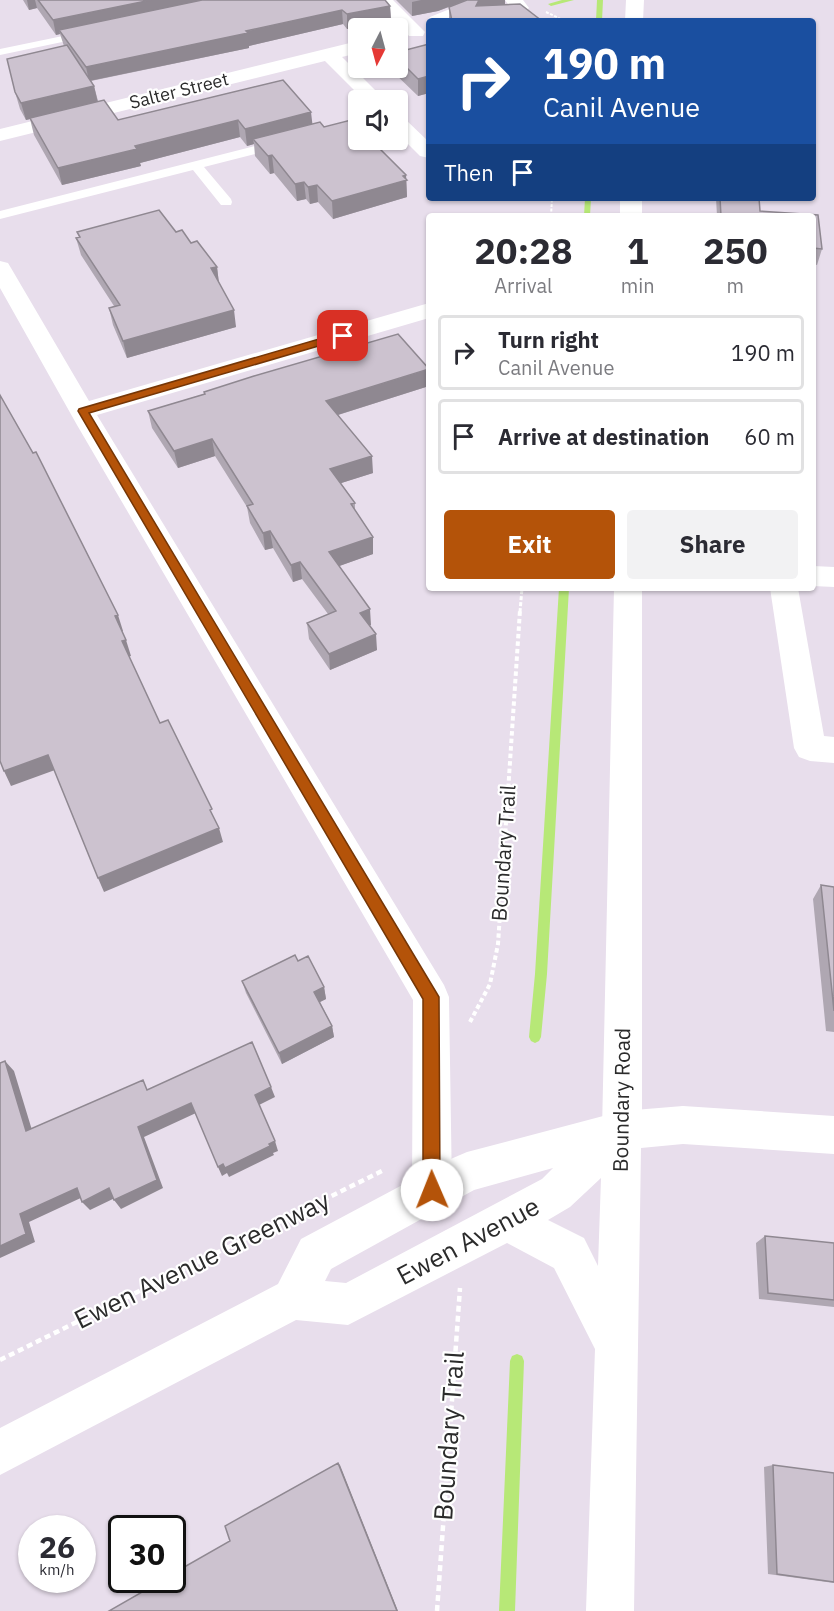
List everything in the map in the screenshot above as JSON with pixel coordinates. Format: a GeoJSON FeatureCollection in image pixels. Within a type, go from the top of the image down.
{"type":"FeatureCollection","features":[{"type":"Feature","properties":{"kind":"street"},"geometry":{"type":"LineString","coordinates":[[383,0],[418,32]]}},
{"type":"Feature","properties":{"kind":"street"},"geometry":{"type":"LineString","coordinates":[[443,18],[488,0]]}},
{"type":"Feature","properties":{"kind":"street"},"geometry":{"type":"LineString","coordinates":[[498,18],[511,15],[520,8],[514,0]]}},
{"type":"Feature","properties":{"kind":"street"},"geometry":{"type":"LineString","coordinates":[[634,18],[635,0]]}},
{"type":"Feature","properties":{"kind":"street","name":"Salter Street"},"geometry":{"type":"LineString","coordinates":[[0,135],[348,49]]}},
{"type":"Feature","properties":{"kind":"street"},"geometry":{"type":"LineString","coordinates":[[329,54],[365,90]]}},
{"type":"Feature","properties":{"kind":"street"},"geometry":{"type":"LineString","coordinates":[[408,133],[426,150]]}},
{"type":"Feature","properties":{"kind":"street"},"geometry":{"type":"LineString","coordinates":[[0,268],[431,997],[432,1190]]}},
{"type":"Feature","properties":{"kind":"street"},"geometry":{"type":"LineString","coordinates":[[83,411],[426,311]]}},
{"type":"Feature","properties":{"kind":"street"},"geometry":{"type":"LineString","coordinates":[[816,576],[834,578]]}},
{"type":"Feature","properties":{"kind":"street","name":"Boundary Road"},"geometry":{"type":"LineString","coordinates":[[610,1611],[622,1130],[628,591]]}},
{"type":"Feature","properties":{"kind":"street"},"geometry":{"type":"LineString","coordinates":[[784,591],[810,748],[834,750]]}},
{"type":"Feature","properties":{"kind":"street"},"geometry":{"type":"LineString","coordinates":[[0,1452],[293,1299],[316,1254],[467,1172],[622,1130],[683,1125],[751,1128],[834,1136]]}},
{"type":"Feature","properties":{"kind":"street","name":"Ewen Avenue"},"geometry":{"type":"LineString","coordinates":[[293,1299],[348,1304],[556,1193],[622,1130]]}},
{"type":"Feature","properties":{"kind":"street"},"geometry":{"type":"LineString","coordinates":[[506,1220],[569,1253],[615,1344]]}},
{"type":"Feature","properties":{"kind":"lane"},"geometry":{"type":"LineString","coordinates":[[0,37],[6,51],[103,31]]}},
{"type":"Feature","properties":{"kind":"lane"},"geometry":{"type":"LineString","coordinates":[[0,215],[289,141]]}},
{"type":"Feature","properties":{"kind":"lane"},"geometry":{"type":"LineString","coordinates":[[196,165],[226,202]]}},
{"type":"Feature","properties":{"kind":"path","name":"Boundary Trail"},"geometry":{"type":"LineString","coordinates":[[467,1033],[490,984],[498,944],[522,591]]}},
{"type":"Feature","properties":{"kind":"path","name":"Ewen Avenue Greenway"},"geometry":{"type":"LineString","coordinates":[[0,1360],[393,1165]]}},
{"type":"Feature","properties":{"kind":"path","name":"Boundary Trail"},"geometry":{"type":"LineString","coordinates":[[437,1611],[460,1285]]}},
{"type":"Feature","properties":{"kind":"building"},"geometry":{"type":"Polygon","coordinates":[[[38,0],[151,0],[53,20],[38,0]]]}},
{"type":"Feature","properties":{"kind":"building"},"geometry":{"type":"Polygon","coordinates":[[[202,0],[385,0],[390,6],[347,14],[342,10],[246,31],[248,33],[86,67],[59,30],[202,0]]]}},
{"type":"Feature","properties":{"kind":"building"},"geometry":{"type":"Polygon","coordinates":[[[467,0],[479,0],[476,6],[520,4],[538,18],[451,18],[449,7],[467,0]]]}},
{"type":"Feature","properties":{"kind":"building"},"geometry":{"type":"Polygon","coordinates":[[[67,45],[94,86],[21,103],[15,92],[7,59],[67,45]]]}},
{"type":"Feature","properties":{"kind":"building"},"geometry":{"type":"Polygon","coordinates":[[[426,45],[426,77],[418,79],[408,69],[408,49],[426,45]]]}},
{"type":"Feature","properties":{"kind":"building"},"geometry":{"type":"Polygon","coordinates":[[[283,80],[311,112],[245,129],[238,120],[135,146],[137,149],[58,168],[30,118],[104,100],[118,120],[283,80]]]}},
{"type":"Feature","properties":{"kind":"building"},"geometry":{"type":"Polygon","coordinates":[[[348,121],[348,150],[381,150],[406,175],[403,176],[407,180],[332,201],[317,185],[308,187],[304,182],[295,184],[272,155],[268,156],[253,139],[320,122],[324,127],[348,121]]]}},
{"type":"Feature","properties":{"kind":"building"},"geometry":{"type":"Polygon","coordinates":[[[720,201],[759,201],[760,211],[789,213],[721,213],[720,201]]]}},
{"type":"Feature","properties":{"kind":"building"},"geometry":{"type":"Polygon","coordinates":[[[159,210],[176,232],[182,230],[191,243],[197,241],[217,267],[211,268],[234,310],[123,341],[109,308],[120,305],[76,238],[80,237],[77,232],[159,210]]]}},
{"type":"Feature","properties":{"kind":"building"},"geometry":{"type":"Polygon","coordinates":[[[816,215],[818,215],[822,249],[816,248],[816,215]]]}},
{"type":"Feature","properties":{"kind":"building"},"geometry":{"type":"Polygon","coordinates":[[[398,334],[426,366],[426,370],[326,401],[372,456],[330,469],[355,503],[351,504],[373,537],[329,552],[370,609],[360,613],[376,634],[329,654],[307,623],[336,611],[300,562],[291,565],[270,531],[263,533],[247,506],[253,504],[212,439],[174,451],[148,411],[254,376],[398,334]]]}},
{"type":"Feature","properties":{"kind":"building"},"geometry":{"type":"Polygon","coordinates":[[[0,395],[33,453],[36,452],[118,615],[115,616],[126,640],[122,641],[160,723],[168,720],[219,828],[98,878],[48,755],[4,771],[0,761],[0,395]]]}},
{"type":"Feature","properties":{"kind":"building"},"geometry":{"type":"Polygon","coordinates":[[[821,885],[834,887],[834,1011],[821,885]]]}},
{"type":"Feature","properties":{"kind":"building"},"geometry":{"type":"Polygon","coordinates":[[[295,955],[298,961],[308,956],[324,987],[314,992],[332,1026],[279,1053],[242,981],[295,955]]]}},
{"type":"Feature","properties":{"kind":"building"},"geometry":{"type":"Polygon","coordinates":[[[252,1042],[271,1087],[255,1095],[275,1141],[269,1144],[270,1146],[225,1168],[223,1164],[218,1167],[191,1103],[138,1127],[157,1180],[114,1200],[109,1188],[82,1202],[77,1188],[20,1214],[26,1234],[0,1246],[0,1063],[5,1061],[26,1131],[143,1080],[147,1090],[252,1042]]]}},
{"type":"Feature","properties":{"kind":"building"},"geometry":{"type":"Polygon","coordinates":[[[765,1236],[834,1243],[834,1300],[768,1293],[765,1236]]]}},
{"type":"Feature","properties":{"kind":"building"},"geometry":{"type":"Polygon","coordinates":[[[338,1463],[397,1611],[109,1611],[140,1593],[186,1593],[186,1566],[230,1541],[225,1526],[338,1463]]]}},
{"type":"Feature","properties":{"kind":"building"},"geometry":{"type":"Polygon","coordinates":[[[773,1465],[834,1473],[834,1582],[777,1574],[773,1465]]]}},
{"type":"Feature","properties":{"kind":"waterway"},"geometry":{"type":"LineString","coordinates":[[551,4],[571,0]]}},
{"type":"Feature","properties":{"kind":"waterway"},"geometry":{"type":"LineString","coordinates":[[599,18],[600,0]]}},
{"type":"Feature","properties":{"kind":"waterway"},"geometry":{"type":"LineString","coordinates":[[587,213],[588,201]]}},
{"type":"Feature","properties":{"kind":"waterway"},"geometry":{"type":"LineString","coordinates":[[535,1037],[541,974],[564,591]]}},
{"type":"Feature","properties":{"kind":"waterway"},"geometry":{"type":"LineString","coordinates":[[507,1611],[517,1361]]}},
{"type":"Feature","properties":{"kind":"route"},"geometry":{"type":"LineString","coordinates":[[343,336],[83,411],[431,997],[432,1190]]}}]}
